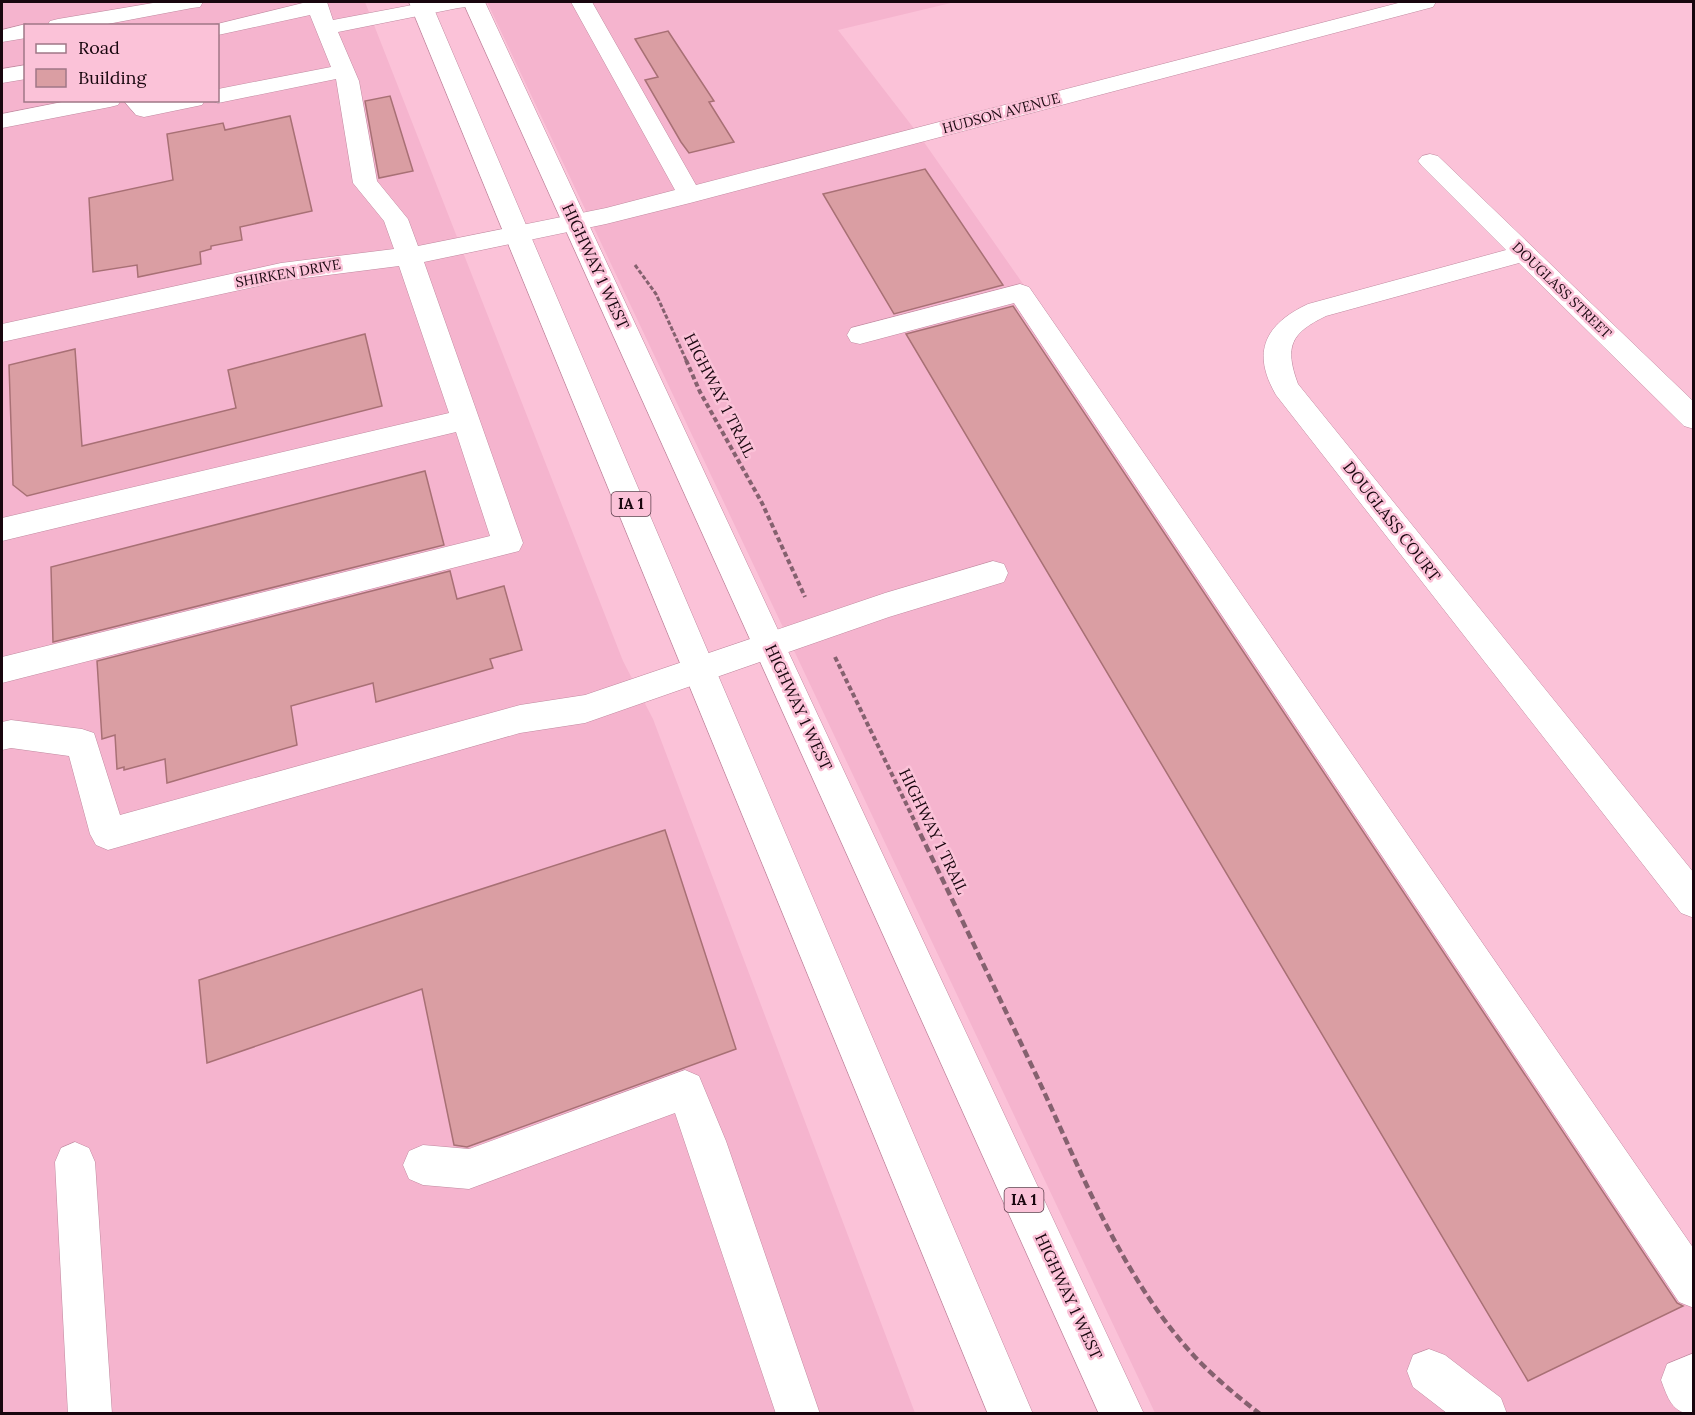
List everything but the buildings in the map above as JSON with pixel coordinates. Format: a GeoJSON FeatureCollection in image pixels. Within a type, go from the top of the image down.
{"type":"FeatureCollection","features":[{"type":"Feature","properties":{"kind":"main road"},"geometry":{"type":"LineString","coordinates":[[69,24],[192,2]]}},
{"type":"Feature","properties":{"kind":"main road"},"geometry":{"type":"LineString","coordinates":[[219,28],[320,12],[458,2]]}},
{"type":"Feature","properties":{"kind":"main road","name":"HIGHWAY 1 WEST"},"geometry":{"type":"LineString","coordinates":[[474,2],[1122,1413]]}},
{"type":"Feature","properties":{"kind":"main road"},"geometry":{"type":"LineString","coordinates":[[581,2],[690,195]]}},
{"type":"Feature","properties":{"kind":"main road","name":"HUDSON AVENUE"},"geometry":{"type":"LineString","coordinates":[[576,221],[690,195],[1425,2]]}},
{"type":"Feature","properties":{"kind":"main road","name":"IA 1"},"geometry":{"type":"LineString","coordinates":[[422,5],[1011,1413]]}},
{"type":"Feature","properties":{"kind":"main road"},"geometry":{"type":"LineString","coordinates":[[2,670],[508,543],[417,283],[411,256],[396,219],[365,183],[348,81],[320,12]]}},
{"type":"Feature","properties":{"kind":"main road"},"geometry":{"type":"LineString","coordinates":[[2,36],[24,31]]}},
{"type":"Feature","properties":{"kind":"main road"},"geometry":{"type":"LineString","coordinates":[[219,96],[344,71]]}},
{"type":"Feature","properties":{"kind":"main road"},"geometry":{"type":"LineString","coordinates":[[2,76],[24,72]]}},
{"type":"Feature","properties":{"kind":"main road"},"geometry":{"type":"LineString","coordinates":[[2,122],[100,102]]}},
{"type":"Feature","properties":{"kind":"main road"},"geometry":{"type":"LineString","coordinates":[[136,102],[144,110],[184,102]]}},
{"type":"Feature","properties":{"kind":"main road","name":"DOUGLASS STREET"},"geometry":{"type":"LineString","coordinates":[[1430,161],[1694,419]]}},
{"type":"Feature","properties":{"kind":"main road","name":"SHIRKEN DRIVE"},"geometry":{"type":"LineString","coordinates":[[2,333],[281,272],[411,256],[576,221]]}},
{"type":"Feature","properties":{"kind":"main road","name":"DOUGLASS COURT"},"geometry":{"type":"LineString","coordinates":[[1524,253],[1301,316],[1286,329],[1277,346],[1277,367],[1286,388],[1694,901]]}},
{"type":"Feature","properties":{"kind":"main road"},"geometry":{"type":"LineString","coordinates":[[860,335],[1020,293],[1694,1287]]}},
{"type":"Feature","properties":{"kind":"main road"},"geometry":{"type":"LineString","coordinates":[[2,530],[464,420]]}},
{"type":"Feature","properties":{"kind":"main road"},"geometry":{"type":"LineString","coordinates":[[2,736],[11,734],[82,743],[108,834],[520,719],[585,709],[770,644],[993,573]]}},
{"type":"Feature","properties":{"kind":"main road"},"geometry":{"type":"LineString","coordinates":[[423,1165],[469,1169],[685,1090],[706,1141],[798,1413]]}},
{"type":"Feature","properties":{"kind":"main road"},"geometry":{"type":"LineString","coordinates":[[75,1162],[90,1413]]}},
{"type":"Feature","properties":{"kind":"main road"},"geometry":{"type":"LineString","coordinates":[[1430,1371],[1485,1413]]}},
{"type":"Feature","properties":{"kind":"main road"},"geometry":{"type":"LineString","coordinates":[[1694,1375],[1683,1380],[1694,1396]]}},
{"type":"Feature","properties":{"kind":"path","name":"HIGHWAY 1 TRAIL"},"geometry":{"type":"LineString","coordinates":[[632,262],[656,294],[700,392],[762,503],[988,972],[1115,1243],[1145,1295],[1189,1353],[1260,1413]]}},
{"type":"Feature","properties":{"kind":"shaded area"},"geometry":{"type":"Polygon","coordinates":[[[2,2],[365,2],[623,661],[653,719],[915,1413],[2,1414],[2,2]]]}},
{"type":"Feature","properties":{"kind":"shaded area"},"geometry":{"type":"Polygon","coordinates":[[[487,2],[955,2],[838,30],[919,135],[1021,281],[1693,1263],[1693,1413],[1155,1413],[487,2]]]}}]}
